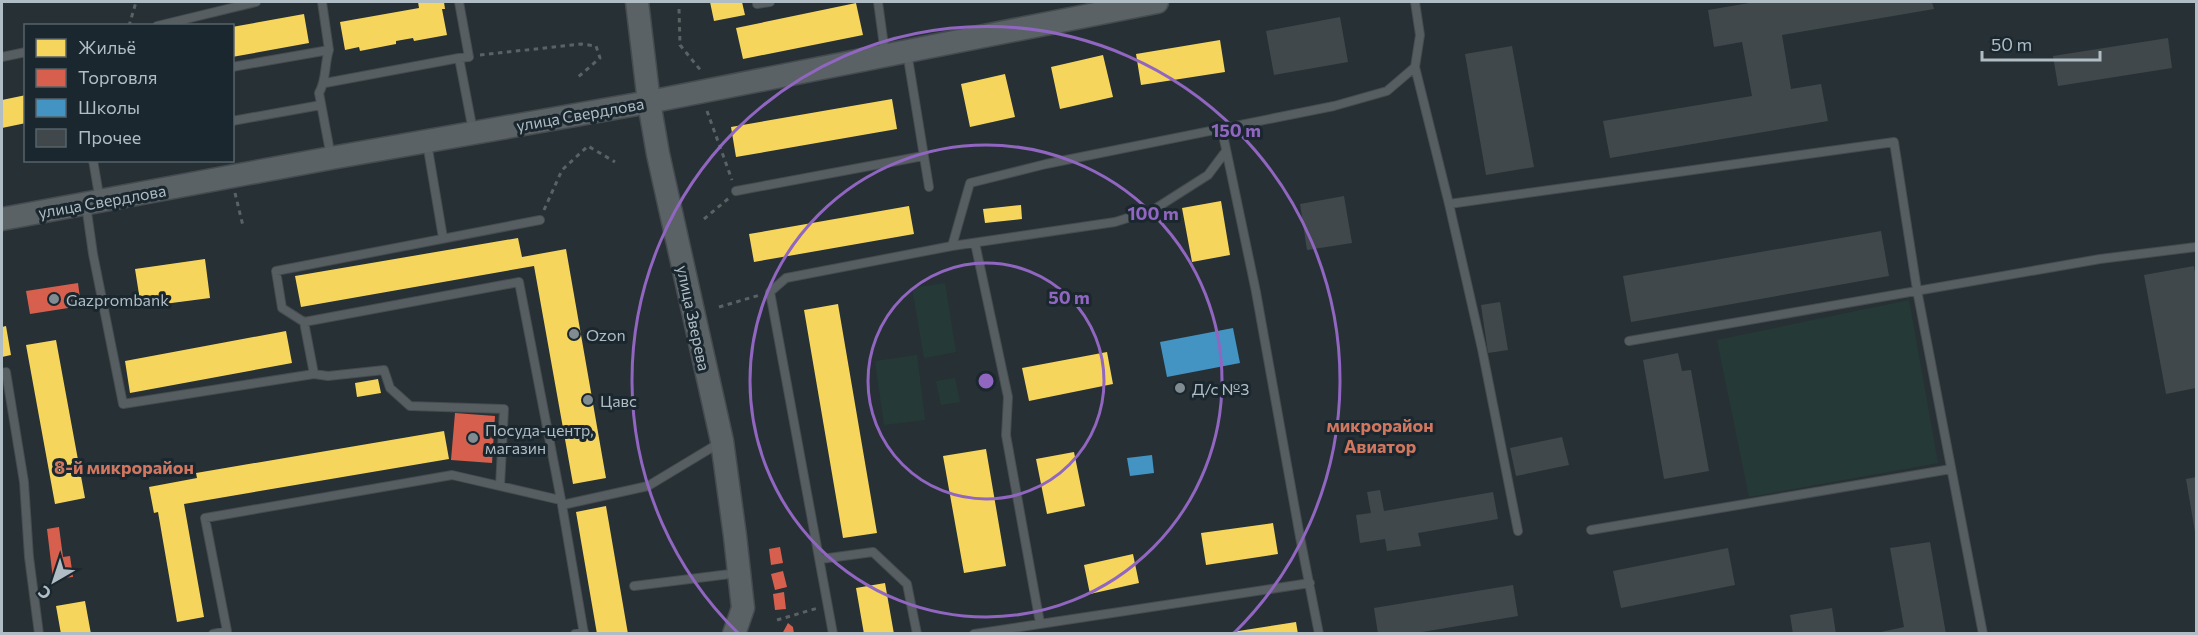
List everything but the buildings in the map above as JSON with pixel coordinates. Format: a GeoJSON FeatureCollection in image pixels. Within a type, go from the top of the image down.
{"type":"FeatureCollection","features":[{"type":"Feature","properties":{"kind":"main road","name":"улица Зверева"},"geometry":{"type":"LineString","coordinates":[[637,2],[658,154],[722,441],[743,608],[734,633]]}},
{"type":"Feature","properties":{"kind":"main road","name":"улица Свердлова"},"geometry":{"type":"LineString","coordinates":[[2,219],[649,102],[1157,2]]}},
{"type":"Feature","properties":{"kind":"lane"},"geometry":{"type":"LineString","coordinates":[[165,24],[252,2]]}},
{"type":"Feature","properties":{"kind":"lane"},"geometry":{"type":"LineString","coordinates":[[322,2],[329,50],[325,63],[324,83],[319,93],[331,158]]}},
{"type":"Feature","properties":{"kind":"lane"},"geometry":{"type":"LineString","coordinates":[[324,83],[469,57],[459,2]]}},
{"type":"Feature","properties":{"kind":"lane"},"geometry":{"type":"LineString","coordinates":[[757,2],[757,4],[770,2]]}},
{"type":"Feature","properties":{"kind":"lane"},"geometry":{"type":"LineString","coordinates":[[878,2],[896,54],[929,187]]}},
{"type":"Feature","properties":{"kind":"lane"},"geometry":{"type":"LineString","coordinates":[[1415,2],[1420,35],[1415,67],[1482,349],[1518,531]]}},
{"type":"Feature","properties":{"kind":"lane"},"geometry":{"type":"LineString","coordinates":[[234,67],[329,50]]}},
{"type":"Feature","properties":{"kind":"lane"},"geometry":{"type":"LineString","coordinates":[[2,57],[24,52]]}},
{"type":"Feature","properties":{"kind":"lane"},"geometry":{"type":"LineString","coordinates":[[459,58],[474,134]]}},
{"type":"Feature","properties":{"kind":"lane"},"geometry":{"type":"LineString","coordinates":[[952,246],[970,183],[1046,164],[1334,106],[1387,91],[1415,67]]}},
{"type":"Feature","properties":{"kind":"lane"},"geometry":{"type":"LineString","coordinates":[[234,121],[321,105]]}},
{"type":"Feature","properties":{"kind":"lane"},"geometry":{"type":"LineString","coordinates":[[1222,130],[1256,292],[1319,633]]}},
{"type":"Feature","properties":{"kind":"lane"},"geometry":{"type":"LineString","coordinates":[[427,142],[443,238]]}},
{"type":"Feature","properties":{"kind":"lane"},"geometry":{"type":"LineString","coordinates":[[1449,204],[1894,142],[1917,290],[1983,633]]}},
{"type":"Feature","properties":{"kind":"lane"},"geometry":{"type":"LineString","coordinates":[[833,633],[821,558],[770,292],[786,278],[952,246],[1115,222],[1153,210],[1208,175],[1226,151]]}},
{"type":"Feature","properties":{"kind":"lane"},"geometry":{"type":"LineString","coordinates":[[736,191],[923,156]]}},
{"type":"Feature","properties":{"kind":"lane"},"geometry":{"type":"LineString","coordinates":[[93,162],[93,254],[123,404],[314,374],[327,376],[384,370],[390,388],[410,406],[504,409],[500,486]]}},
{"type":"Feature","properties":{"kind":"lane"},"geometry":{"type":"LineString","coordinates":[[540,220],[276,271],[282,308],[304,322],[519,282],[561,502],[581,633]]}},
{"type":"Feature","properties":{"kind":"lane"},"geometry":{"type":"LineString","coordinates":[[975,243],[1008,397],[1006,435],[1040,623]]}},
{"type":"Feature","properties":{"kind":"lane"},"geometry":{"type":"LineString","coordinates":[[1629,340],[2100,258],[2196,248]]}},
{"type":"Feature","properties":{"kind":"lane"},"geometry":{"type":"LineString","coordinates":[[304,322],[314,374]]}},
{"type":"Feature","properties":{"kind":"lane"},"geometry":{"type":"LineString","coordinates":[[2,373],[6,372],[24,482],[29,557],[39,633]]}},
{"type":"Feature","properties":{"kind":"lane"},"geometry":{"type":"LineString","coordinates":[[213,633],[227,631],[205,518],[452,475],[561,502],[648,486],[722,441]]}},
{"type":"Feature","properties":{"kind":"lane"},"geometry":{"type":"LineString","coordinates":[[1591,530],[1952,469]]}},
{"type":"Feature","properties":{"kind":"lane"},"geometry":{"type":"LineString","coordinates":[[821,558],[873,552],[907,584],[917,633]]}},
{"type":"Feature","properties":{"kind":"lane"},"geometry":{"type":"LineString","coordinates":[[634,586],[738,573]]}},
{"type":"Feature","properties":{"kind":"lane"},"geometry":{"type":"LineString","coordinates":[[974,633],[1310,583]]}},
{"type":"Feature","properties":{"kind":"path"},"geometry":{"type":"LineString","coordinates":[[130,24],[136,2]]}},
{"type":"Feature","properties":{"kind":"path"},"geometry":{"type":"LineString","coordinates":[[679,9],[680,45],[702,72],[712,71]]}},
{"type":"Feature","properties":{"kind":"path"},"geometry":{"type":"LineString","coordinates":[[469,57],[581,44],[596,46],[600,58],[576,78]]}},
{"type":"Feature","properties":{"kind":"path"},"geometry":{"type":"LineString","coordinates":[[704,219],[736,191],[707,111]]}},
{"type":"Feature","properties":{"kind":"path"},"geometry":{"type":"LineString","coordinates":[[540,220],[562,170],[588,146],[615,162]]}},
{"type":"Feature","properties":{"kind":"path"},"geometry":{"type":"LineString","coordinates":[[719,307],[770,292]]}},
{"type":"Feature","properties":{"kind":"path"},"geometry":{"type":"LineString","coordinates":[[777,620],[829,605]]}},
{"type":"Feature","properties":{"kind":"green space"},"geometry":{"type":"Polygon","coordinates":[[[945,283],[956,352],[924,358],[912,288],[945,283]]]}},
{"type":"Feature","properties":{"kind":"green space"},"geometry":{"type":"Polygon","coordinates":[[[1909,300],[1938,463],[1749,497],[1717,340],[1909,300]]]}},
{"type":"Feature","properties":{"kind":"green space"},"geometry":{"type":"Polygon","coordinates":[[[917,355],[925,420],[884,425],[875,361],[917,355]]]}},
{"type":"Feature","properties":{"kind":"green space"},"geometry":{"type":"Polygon","coordinates":[[[955,378],[960,402],[941,405],[936,381],[955,378]]]}},
{"type":"Feature","properties":{"kind":"place","name":"Gazprombank"},"geometry":{"type":"Point","coordinates":[54,299]}},
{"type":"Feature","properties":{"kind":"place","name":"Ozon"},"geometry":{"type":"Point","coordinates":[574,334]}},
{"type":"Feature","properties":{"kind":"place","name":"Д/с №3"},"geometry":{"type":"Point","coordinates":[1180,388]}},
{"type":"Feature","properties":{"kind":"place","name":"Цавс"},"geometry":{"type":"Point","coordinates":[588,400]}},
{"type":"Feature","properties":{"kind":"place","name":"Посуда-центр, магазин"},"geometry":{"type":"Point","coordinates":[473,438]}},
{"type":"Feature","properties":{"kind":"district","name":"микрорайон Авиатор"},"geometry":{"type":"Point","coordinates":[1380,435]}},
{"type":"Feature","properties":{"kind":"district","name":"8-й микрорайон"},"geometry":{"type":"Point","coordinates":[124,467]}}]}
